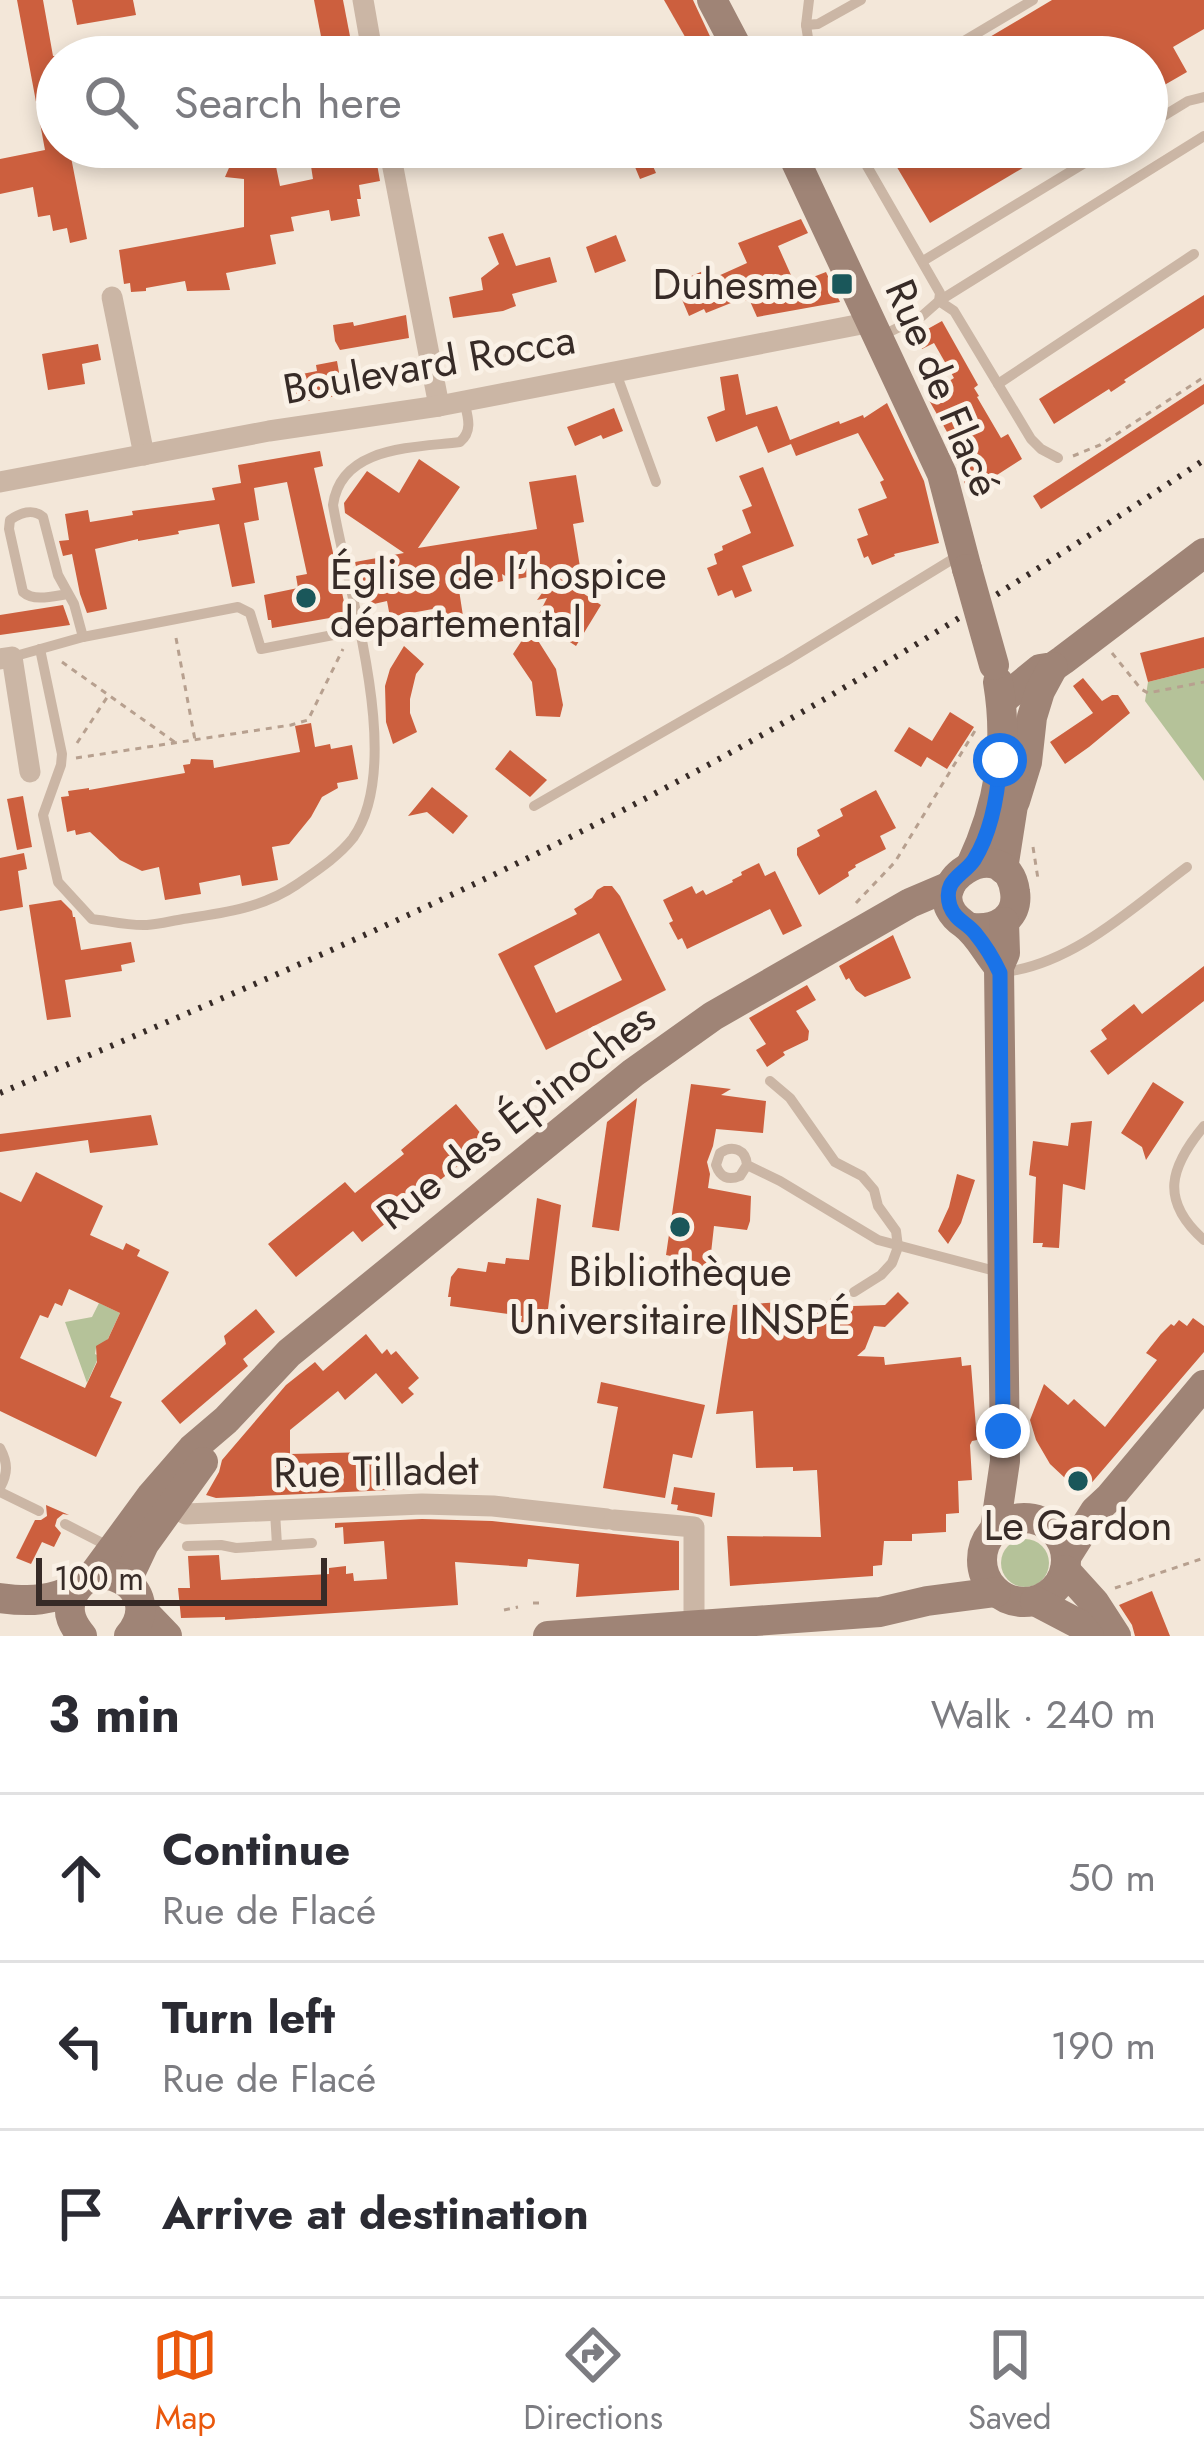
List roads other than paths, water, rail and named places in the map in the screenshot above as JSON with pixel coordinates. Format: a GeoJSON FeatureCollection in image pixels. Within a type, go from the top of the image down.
{"type":"FeatureCollection","features":[{"type":"Feature","properties":{"kind":"main road"},"geometry":{"type":"LineString","coordinates":[[712,0],[731,36]]}},
{"type":"Feature","properties":{"kind":"main road","name":"Rue de Flacé"},"geometry":{"type":"LineString","coordinates":[[800,168],[885,328],[942,474],[1017,749],[1016,801]]}},
{"type":"Feature","properties":{"kind":"main road"},"geometry":{"type":"LineString","coordinates":[[1000,683],[1053,667],[1204,554]]}},
{"type":"Feature","properties":{"kind":"main road","name":"Rue de Flacé"},"geometry":{"type":"LineString","coordinates":[[989,1542],[1005,1461],[999,970],[1005,953],[1004,922],[1016,896],[1003,869],[1032,717],[1053,667]]}},
{"type":"Feature","properties":{"kind":"main road","name":"Rue de Flacé"},"geometry":{"type":"LineString","coordinates":[[962,898],[998,792],[1000,683]]}},
{"type":"Feature","properties":{"kind":"main road"},"geometry":{"type":"LineString","coordinates":[[962,898],[982,863],[1003,869]]}},
{"type":"Feature","properties":{"kind":"main road","name":"Rue des Épinoches"},"geometry":{"type":"LineString","coordinates":[[132,1620],[133,1562],[192,1449],[289,1353],[633,1073],[713,1016],[922,897],[962,898]]}},
{"type":"Feature","properties":{"kind":"main road"},"geometry":{"type":"LineString","coordinates":[[962,898],[989,929],[1004,922]]}},
{"type":"Feature","properties":{"kind":"main road"},"geometry":{"type":"LineString","coordinates":[[962,898],[999,970]]}},
{"type":"Feature","properties":{"kind":"main road"},"geometry":{"type":"LineString","coordinates":[[989,1542],[985,1575],[996,1592],[1022,1602],[1035,1601],[1054,1590],[1095,1511],[1204,1385]]}},
{"type":"Feature","properties":{"kind":"main road","name":"Rue de Flacé"},"geometry":{"type":"LineString","coordinates":[[1005,1461],[1037,1520]]}},
{"type":"Feature","properties":{"kind":"main road","name":"Rue des Épinoches"},"geometry":{"type":"LineString","coordinates":[[85,1582],[161,1502]]}},
{"type":"Feature","properties":{"kind":"main road"},"geometry":{"type":"LineString","coordinates":[[927,1601],[1012,1520],[1095,1511]]}},
{"type":"Feature","properties":{"kind":"main road"},"geometry":{"type":"LineString","coordinates":[[1037,1520],[1057,1534],[1066,1564],[1116,1636]]}},
{"type":"Feature","properties":{"kind":"main road"},"geometry":{"type":"LineString","coordinates":[[0,1602],[53,1599],[109,1575],[132,1620],[167,1636]]}},
{"type":"Feature","properties":{"kind":"main road"},"geometry":{"type":"LineString","coordinates":[[78,1631],[70,1610],[85,1582]]}},
{"type":"Feature","properties":{"kind":"main road"},"geometry":{"type":"LineString","coordinates":[[548,1636],[881,1618],[927,1601],[996,1592]]}},
{"type":"Feature","properties":{"kind":"main road"},"geometry":{"type":"LineString","coordinates":[[1035,1601],[1078,1624],[1089,1636]]}},
{"type":"Feature","properties":{"kind":"main road"},"geometry":{"type":"LineString","coordinates":[[0,1602],[38,1621],[78,1631]]}},
{"type":"Feature","properties":{"kind":"street"},"geometry":{"type":"LineString","coordinates":[[363,0],[369,36]]}},
{"type":"Feature","properties":{"kind":"street"},"geometry":{"type":"LineString","coordinates":[[393,168],[439,406]]}},
{"type":"Feature","properties":{"kind":"street"},"geometry":{"type":"LineString","coordinates":[[112,297],[144,455]]}},
{"type":"Feature","properties":{"kind":"street","name":"Boulevard Rocca"},"geometry":{"type":"LineString","coordinates":[[0,482],[269,431],[885,328]]}},
{"type":"Feature","properties":{"kind":"street"},"geometry":{"type":"LineString","coordinates":[[6,658],[30,772]]}},
{"type":"Feature","properties":{"kind":"street","name":"Rue Tilladet"},"geometry":{"type":"LineString","coordinates":[[161,1502],[186,1514],[422,1504],[493,1506],[694,1527],[694,1626]]}},
{"type":"Feature","properties":{"kind":"lane"},"geometry":{"type":"LineString","coordinates":[[808,0],[808,36]]}},
{"type":"Feature","properties":{"kind":"lane"},"geometry":{"type":"LineString","coordinates":[[806,26],[861,0]]}},
{"type":"Feature","properties":{"kind":"lane"},"geometry":{"type":"LineString","coordinates":[[972,36],[1033,0]]}},
{"type":"Feature","properties":{"kind":"lane"},"geometry":{"type":"LineString","coordinates":[[1168,113],[1204,97]]}},
{"type":"Feature","properties":{"kind":"lane"},"geometry":{"type":"LineString","coordinates":[[1168,158],[1204,136]]}},
{"type":"Feature","properties":{"kind":"lane"},"geometry":{"type":"LineString","coordinates":[[868,168],[938,286],[939,301]]}},
{"type":"Feature","properties":{"kind":"lane"},"geometry":{"type":"LineString","coordinates":[[922,260],[1077,168]]}},
{"type":"Feature","properties":{"kind":"lane"},"geometry":{"type":"LineString","coordinates":[[885,328],[922,316],[1153,168]]}},
{"type":"Feature","properties":{"kind":"lane"},"geometry":{"type":"LineString","coordinates":[[998,384],[1195,254]]}},
{"type":"Feature","properties":{"kind":"lane"},"geometry":{"type":"LineString","coordinates":[[939,301],[954,311],[1031,439],[1058,458]]}},
{"type":"Feature","properties":{"kind":"lane"},"geometry":{"type":"LineString","coordinates":[[615,371],[656,482]]}},
{"type":"Feature","properties":{"kind":"lane"},"geometry":{"type":"LineString","coordinates":[[40,649],[64,760],[43,815],[58,882],[92,919],[145,925],[245,910],[283,893],[328,862],[352,838],[369,804],[374,771],[374,730],[332,505],[335,488],[344,472],[373,455],[460,442],[469,424],[464,401]]}},
{"type":"Feature","properties":{"kind":"lane"},"geometry":{"type":"LineString","coordinates":[[68,594],[36,598],[23,592],[10,520],[28,512],[44,517],[58,575],[74,604],[83,637]]}},
{"type":"Feature","properties":{"kind":"lane"},"geometry":{"type":"LineString","coordinates":[[534,806],[965,561]]}},
{"type":"Feature","properties":{"kind":"lane"},"geometry":{"type":"LineString","coordinates":[[6,658],[83,637],[244,608],[250,613],[261,649],[355,630]]}},
{"type":"Feature","properties":{"kind":"lane"},"geometry":{"type":"LineString","coordinates":[[999,970],[1032,968],[1093,937],[1187,867]]}},
{"type":"Feature","properties":{"kind":"lane"},"geometry":{"type":"LineString","coordinates":[[770,1081],[790,1098],[835,1162],[862,1175],[896,1231],[898,1246],[892,1263],[854,1292]]}},
{"type":"Feature","properties":{"kind":"lane"},"geometry":{"type":"LineString","coordinates":[[1204,1126],[1174,1173],[1174,1190],[1186,1222],[1204,1240]]}},
{"type":"Feature","properties":{"kind":"lane"},"geometry":{"type":"LineString","coordinates":[[747,1165],[878,1240],[1002,1273]]}},
{"type":"Feature","properties":{"kind":"lane"},"geometry":{"type":"LineString","coordinates":[[0,1448],[7,1464],[0,1490],[39,1511]]}},
{"type":"Feature","properties":{"kind":"lane"},"geometry":{"type":"LineString","coordinates":[[275,1512],[277,1545]]}},
{"type":"Feature","properties":{"kind":"lane"},"geometry":{"type":"LineString","coordinates":[[65,1524],[114,1549]]}},
{"type":"Feature","properties":{"kind":"lane"},"geometry":{"type":"LineString","coordinates":[[187,1546],[312,1543]]}},
{"type":"Feature","properties":{"kind":"railway"},"geometry":{"type":"LineString","coordinates":[[0,1093],[375,930],[675,783],[905,651],[1204,460]]}},
{"type":"Feature","properties":{"kind":"place","name":"Duhesme"},"geometry":{"type":"Point","coordinates":[842,284]}},
{"type":"Feature","properties":{"kind":"place","name":"Église de l’hospice départemental"},"geometry":{"type":"Point","coordinates":[306,598]}},
{"type":"Feature","properties":{"kind":"place","name":"Bibliothèque Universitaire INSPÉ"},"geometry":{"type":"Point","coordinates":[680,1227]}},
{"type":"Feature","properties":{"kind":"place","name":"Le Gardon"},"geometry":{"type":"Point","coordinates":[1078,1481]}}]}
